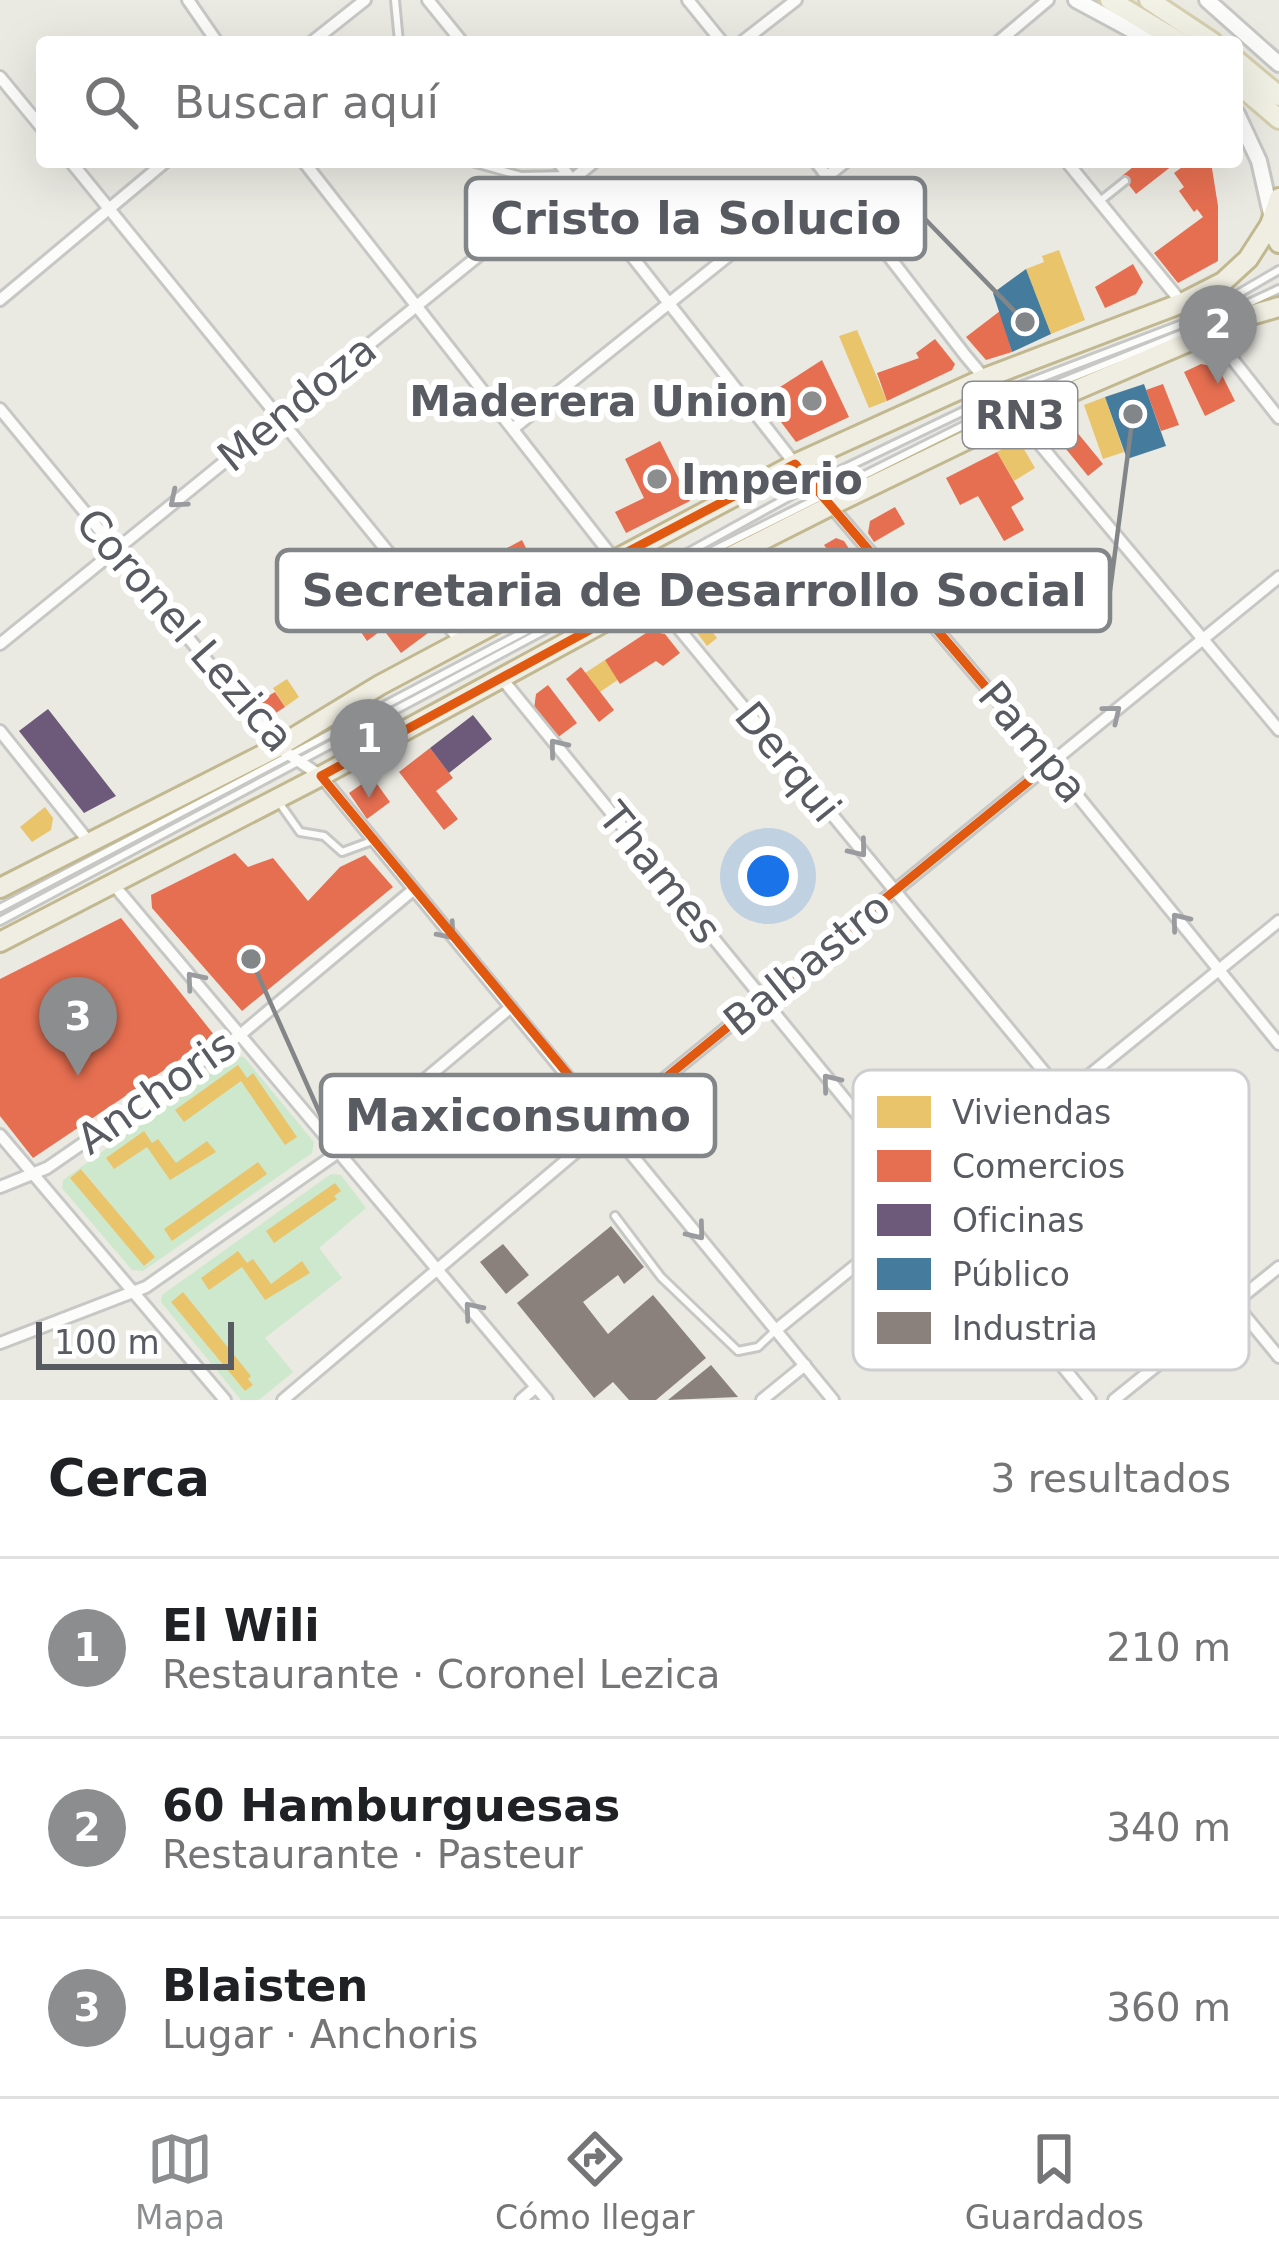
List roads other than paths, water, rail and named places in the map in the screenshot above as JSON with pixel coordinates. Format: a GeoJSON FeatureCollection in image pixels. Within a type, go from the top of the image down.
{"type":"FeatureCollection","features":[{"type":"Feature","properties":{"kind":"highway","name":"RN3"},"geometry":{"type":"LineString","coordinates":[[0,889],[89,842],[290,755],[380,686],[795,464],[985,378],[1182,303],[1235,273],[1275,220]]}},
{"type":"Feature","properties":{"kind":"highway","name":"RN3"},"geometry":{"type":"LineString","coordinates":[[0,942],[503,680],[1008,405],[1279,307]]}},
{"type":"Feature","properties":{"kind":"main road"},"geometry":{"type":"LineString","coordinates":[[1110,0],[1170,36]]}},
{"type":"Feature","properties":{"kind":"main road"},"geometry":{"type":"LineString","coordinates":[[1149,0],[1204,36]]}},
{"type":"Feature","properties":{"kind":"main road"},"geometry":{"type":"LineString","coordinates":[[1243,66],[1279,96]]}},
{"type":"Feature","properties":{"kind":"main road"},"geometry":{"type":"LineString","coordinates":[[1243,88],[1279,119]]}},
{"type":"Feature","properties":{"kind":"street"},"geometry":{"type":"LineString","coordinates":[[188,0],[213,36]]}},
{"type":"Feature","properties":{"kind":"street"},"geometry":{"type":"LineString","coordinates":[[319,36],[364,0]]}},
{"type":"Feature","properties":{"kind":"street"},"geometry":{"type":"LineString","coordinates":[[428,0],[457,36]]}},
{"type":"Feature","properties":{"kind":"street"},"geometry":{"type":"LineString","coordinates":[[688,0],[717,36]]}},
{"type":"Feature","properties":{"kind":"street"},"geometry":{"type":"LineString","coordinates":[[750,36],[796,0]]}},
{"type":"Feature","properties":{"kind":"street"},"geometry":{"type":"LineString","coordinates":[[1005,36],[1048,0]]}},
{"type":"Feature","properties":{"kind":"street"},"geometry":{"type":"LineString","coordinates":[[1076,0],[1143,36]]}},
{"type":"Feature","properties":{"kind":"street"},"geometry":{"type":"LineString","coordinates":[[1211,1],[1279,64]]}},
{"type":"Feature","properties":{"kind":"street"},"geometry":{"type":"LineString","coordinates":[[0,77],[36,121]]}},
{"type":"Feature","properties":{"kind":"street"},"geometry":{"type":"LineString","coordinates":[[1243,127],[1259,160],[1275,220]]}},
{"type":"Feature","properties":{"kind":"street"},"geometry":{"type":"LineString","coordinates":[[75,168],[462,643]]}},
{"type":"Feature","properties":{"kind":"street"},"geometry":{"type":"LineString","coordinates":[[0,300],[158,168]]}},
{"type":"Feature","properties":{"kind":"street","name":"Derqui"},"geometry":{"type":"LineString","coordinates":[[309,168],[614,559],[652,596],[1042,1070]]}},
{"type":"Feature","properties":{"kind":"street","name":"Pampa"},"geometry":{"type":"LineString","coordinates":[[562,168],[795,464],[1051,763],[1279,1044]]}},
{"type":"Feature","properties":{"kind":"street","name":"Mendoza"},"geometry":{"type":"LineString","coordinates":[[0,644],[585,168]]}},
{"type":"Feature","properties":{"kind":"street"},"geometry":{"type":"LineString","coordinates":[[821,168],[985,378],[1279,730]]}},
{"type":"Feature","properties":{"kind":"street"},"geometry":{"type":"LineString","coordinates":[[515,427],[837,168]]}},
{"type":"Feature","properties":{"kind":"street"},"geometry":{"type":"LineString","coordinates":[[1072,168],[1182,303]]}},
{"type":"Feature","properties":{"kind":"street"},"geometry":{"type":"LineString","coordinates":[[1212,333],[1279,418]]}},
{"type":"Feature","properties":{"kind":"street","name":"Coronel Lezica"},"geometry":{"type":"LineString","coordinates":[[0,409],[290,755],[321,776],[833,1400]]}},
{"type":"Feature","properties":{"kind":"street","name":"Balbastro"},"geometry":{"type":"LineString","coordinates":[[283,1400],[609,1124],[1279,578]]}},
{"type":"Feature","properties":{"kind":"street","name":"Thames"},"geometry":{"type":"LineString","coordinates":[[503,680],[853,1110]]}},
{"type":"Feature","properties":{"kind":"street"},"geometry":{"type":"LineString","coordinates":[[0,731],[89,842]]}},
{"type":"Feature","properties":{"kind":"street"},"geometry":{"type":"LineString","coordinates":[[111,882],[547,1400]]}},
{"type":"Feature","properties":{"kind":"street","name":"Anchoris"},"geometry":{"type":"LineString","coordinates":[[0,1187],[32,1175],[240,1035],[412,890]]}},
{"type":"Feature","properties":{"kind":"street"},"geometry":{"type":"LineString","coordinates":[[1097,1070],[1279,922]]}},
{"type":"Feature","properties":{"kind":"street"},"geometry":{"type":"LineString","coordinates":[[0,1343],[134,1293],[340,1151],[511,1007]]}},
{"type":"Feature","properties":{"kind":"street"},"geometry":{"type":"LineString","coordinates":[[0,1136],[225,1400]]}},
{"type":"Feature","properties":{"kind":"street"},"geometry":{"type":"LineString","coordinates":[[1249,1291],[1279,1267]]}},
{"type":"Feature","properties":{"kind":"street"},"geometry":{"type":"LineString","coordinates":[[776,1330],[853,1269]]}},
{"type":"Feature","properties":{"kind":"street","name":"Derqui"},"geometry":{"type":"LineString","coordinates":[[1249,1320],[1279,1357]]}},
{"type":"Feature","properties":{"kind":"street"},"geometry":{"type":"LineString","coordinates":[[762,1400],[805,1365]]}},
{"type":"Feature","properties":{"kind":"street","name":"Thames"},"geometry":{"type":"LineString","coordinates":[[1066,1370],[1090,1400]]}},
{"type":"Feature","properties":{"kind":"street"},"geometry":{"type":"LineString","coordinates":[[1114,1400],[1151,1370]]}},
{"type":"Feature","properties":{"kind":"street"},"geometry":{"type":"LineString","coordinates":[[520,1400],[536,1387]]}},
{"type":"Feature","properties":{"kind":"lane"},"geometry":{"type":"LineString","coordinates":[[395,0],[398,36]]}},
{"type":"Feature","properties":{"kind":"lane"},"geometry":{"type":"LineString","coordinates":[[493,168],[521,176],[570,178]]}},
{"type":"Feature","properties":{"kind":"lane"},"geometry":{"type":"LineString","coordinates":[[1100,201],[1125,181]]}},
{"type":"Feature","properties":{"kind":"lane"},"geometry":{"type":"LineString","coordinates":[[1008,405],[1195,319],[1279,270]]}},
{"type":"Feature","properties":{"kind":"lane"},"geometry":{"type":"LineString","coordinates":[[0,908],[661,568],[812,484],[1279,290]]}},
{"type":"Feature","properties":{"kind":"lane"},"geometry":{"type":"LineString","coordinates":[[633,579],[666,574],[827,500]]}},
{"type":"Feature","properties":{"kind":"lane"},"geometry":{"type":"LineString","coordinates":[[0,921],[290,755]]}},
{"type":"Feature","properties":{"kind":"lane"},"geometry":{"type":"LineString","coordinates":[[276,798],[303,835],[324,836],[336,849],[348,853],[372,841]]}},
{"type":"Feature","properties":{"kind":"lane"},"geometry":{"type":"LineString","coordinates":[[615,1216],[662,1277],[737,1351],[758,1347],[776,1330]]}},
{"type":"Feature","properties":{"kind":"place","name":"Cristo la Solucio"},"geometry":{"type":"Point","coordinates":[1025,322]}},
{"type":"Feature","properties":{"kind":"place","name":"60 Hamburguesas"},"geometry":{"type":"Point","coordinates":[1218,384]}},
{"type":"Feature","properties":{"kind":"place","name":"Maderera Union"},"geometry":{"type":"Point","coordinates":[812,401]}},
{"type":"Feature","properties":{"kind":"place","name":"Secretaria de Desarrollo Social"},"geometry":{"type":"Point","coordinates":[1133,414]}},
{"type":"Feature","properties":{"kind":"place","name":"Imperio"},"geometry":{"type":"Point","coordinates":[657,479]}},
{"type":"Feature","properties":{"kind":"place","name":"El Wili"},"geometry":{"type":"Point","coordinates":[369,798]}},
{"type":"Feature","properties":{"kind":"place","name":"Maxiconsumo"},"geometry":{"type":"Point","coordinates":[251,959]}},
{"type":"Feature","properties":{"kind":"place","name":"Blaisten"},"geometry":{"type":"Point","coordinates":[78,1076]}}]}
